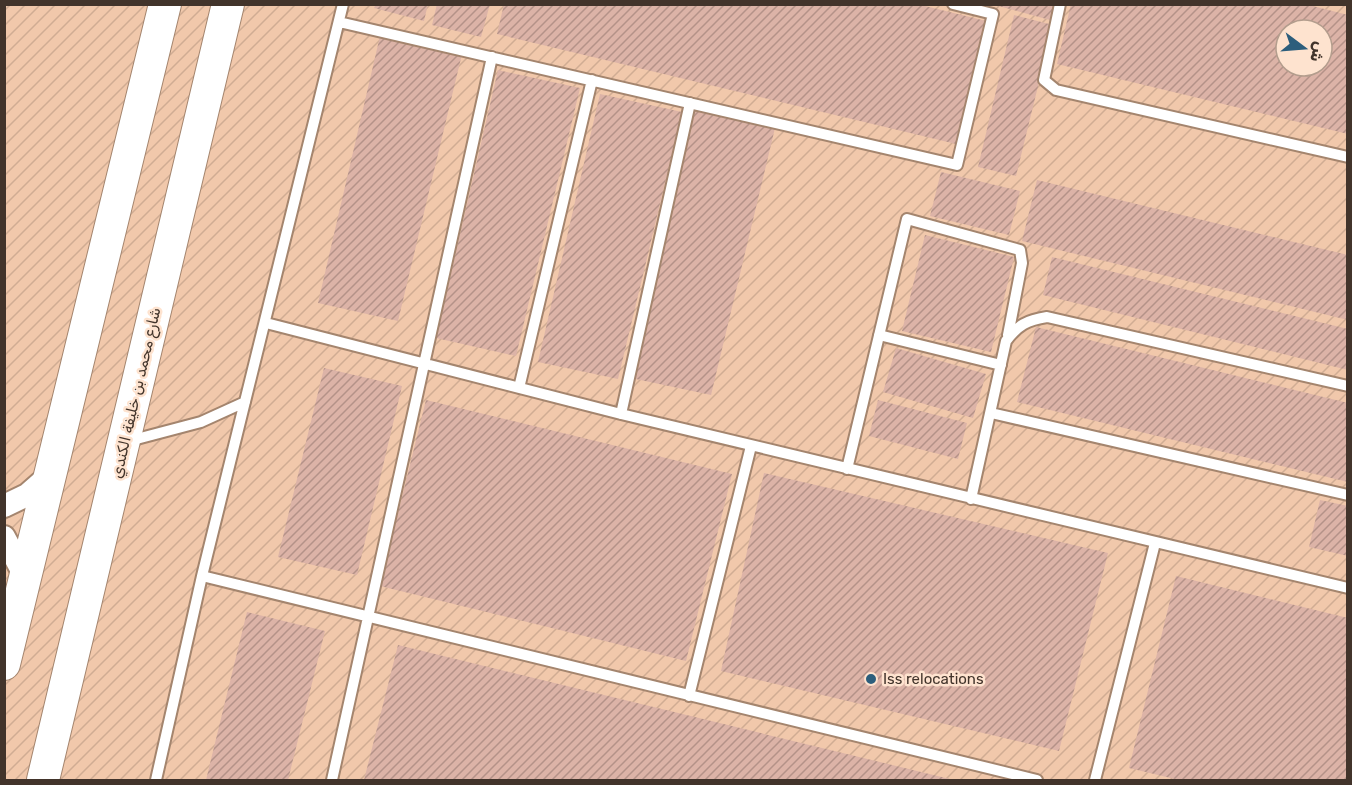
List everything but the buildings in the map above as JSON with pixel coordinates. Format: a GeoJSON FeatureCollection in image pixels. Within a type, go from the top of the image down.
{"type":"FeatureCollection","features":[{"type":"Feature","properties":{"kind":"main road"},"geometry":{"type":"LineString","coordinates":[[4,664],[165,4]]}},
{"type":"Feature","properties":{"kind":"main road","name":"شارع محمد بن خليفة الكندي"},"geometry":{"type":"LineString","coordinates":[[43,780],[228,4]]}},
{"type":"Feature","properties":{"kind":"street"},"geometry":{"type":"LineString","coordinates":[[4,506],[27,495],[52,473]]}},
{"type":"Feature","properties":{"kind":"street"},"geometry":{"type":"LineString","coordinates":[[4,537],[26,578]]}},
{"type":"Feature","properties":{"kind":"lane"},"geometry":{"type":"LineString","coordinates":[[156,780],[202,576],[343,4]]}},
{"type":"Feature","properties":{"kind":"lane"},"geometry":{"type":"LineString","coordinates":[[1060,4],[1044,80],[1056,90],[1347,157]]}},
{"type":"Feature","properties":{"kind":"lane"},"geometry":{"type":"LineString","coordinates":[[339,22],[957,165],[993,14],[959,5]]}},
{"type":"Feature","properties":{"kind":"lane"},"geometry":{"type":"LineString","coordinates":[[332,780],[492,57]]}},
{"type":"Feature","properties":{"kind":"lane"},"geometry":{"type":"LineString","coordinates":[[519,388],[592,80]]}},
{"type":"Feature","properties":{"kind":"lane"},"geometry":{"type":"LineString","coordinates":[[621,414],[690,103]]}},
{"type":"Feature","properties":{"kind":"lane"},"geometry":{"type":"LineString","coordinates":[[847,469],[907,219],[1020,250],[1022,263],[971,499]]}},
{"type":"Feature","properties":{"kind":"lane"},"geometry":{"type":"LineString","coordinates":[[1006,341],[1017,327],[1029,320],[1047,317],[1347,386]]}},
{"type":"Feature","properties":{"kind":"lane"},"geometry":{"type":"LineString","coordinates":[[266,323],[751,446],[1347,588]]}},
{"type":"Feature","properties":{"kind":"lane"},"geometry":{"type":"LineString","coordinates":[[879,335],[1001,365]]}},
{"type":"Feature","properties":{"kind":"lane"},"geometry":{"type":"LineString","coordinates":[[125,442],[201,422],[246,402]]}},
{"type":"Feature","properties":{"kind":"lane"},"geometry":{"type":"LineString","coordinates":[[990,413],[1347,495]]}},
{"type":"Feature","properties":{"kind":"lane"},"geometry":{"type":"LineString","coordinates":[[689,696],[751,446]]}},
{"type":"Feature","properties":{"kind":"lane"},"geometry":{"type":"LineString","coordinates":[[1095,780],[1155,543]]}},
{"type":"Feature","properties":{"kind":"lane"},"geometry":{"type":"LineString","coordinates":[[202,576],[1037,780]]}},
{"type":"Feature","properties":{"kind":"shaded area"},"geometry":{"type":"Polygon","coordinates":[[[5,5],[1347,5],[1347,780],[5,780],[5,5]]]}},
{"type":"Feature","properties":{"kind":"place","name":"Iss relocations"},"geometry":{"type":"Point","coordinates":[871,679]}}]}
